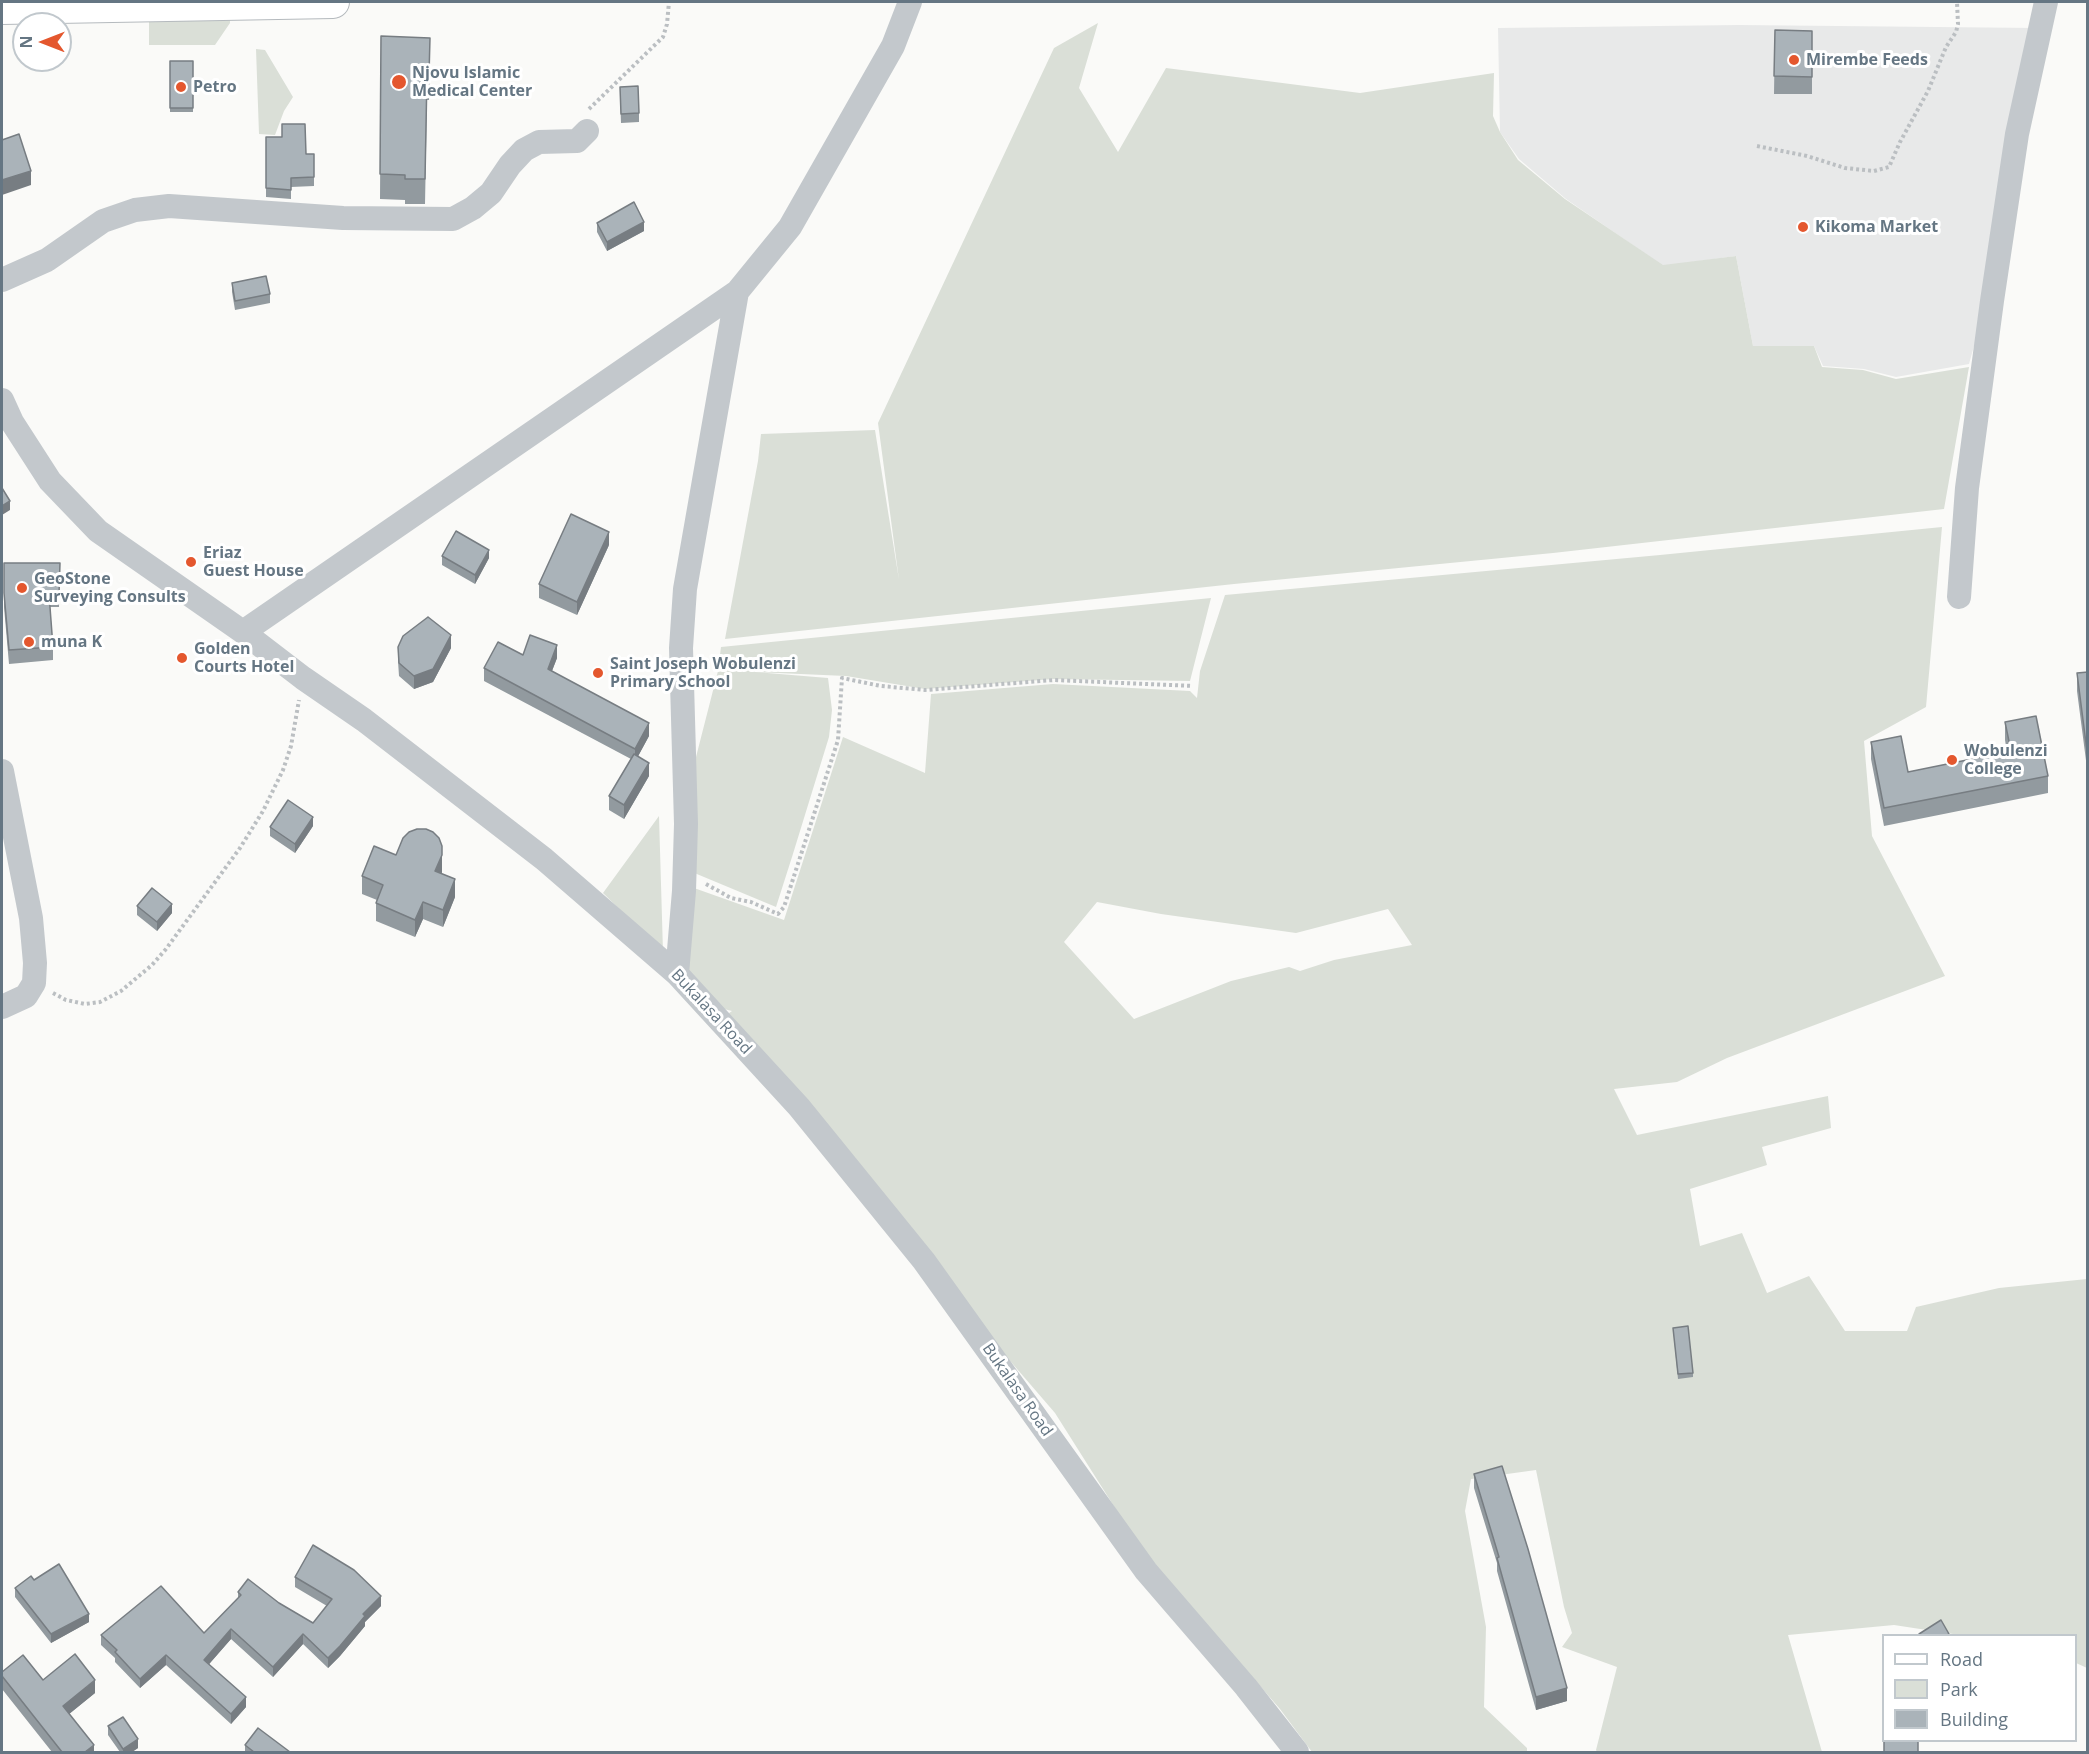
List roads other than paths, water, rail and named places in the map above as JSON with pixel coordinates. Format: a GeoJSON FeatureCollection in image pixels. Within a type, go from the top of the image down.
{"type":"FeatureCollection","features":[{"type":"Feature","properties":{"kind":"main road"},"geometry":{"type":"LineString","coordinates":[[2,8],[333,2]]}},
{"type":"Feature","properties":{"kind":"street"},"geometry":{"type":"LineString","coordinates":[[243,632],[736,292],[790,227],[893,46],[910,2]]}},
{"type":"Feature","properties":{"kind":"street"},"geometry":{"type":"LineString","coordinates":[[1959,597],[1967,488],[1992,301],[2018,134],[2046,2]]}},
{"type":"Feature","properties":{"kind":"street"},"geometry":{"type":"LineString","coordinates":[[2,280],[47,260],[103,221],[135,210],[169,206],[343,218],[453,219],[473,208],[491,193],[510,165],[524,150],[539,142],[577,141],[587,131]]}},
{"type":"Feature","properties":{"kind":"street"},"geometry":{"type":"LineString","coordinates":[[677,974],[686,825],[681,648],[686,589],[736,292]]}},
{"type":"Feature","properties":{"kind":"street","name":"Bukalasa Road"},"geometry":{"type":"LineString","coordinates":[[2,400],[12,422],[50,481],[98,531],[364,720],[544,859],[614,917],[677,974],[799,1107],[924,1261],[1146,1571],[1246,1687],[1297,1752]]}},
{"type":"Feature","properties":{"kind":"street"},"geometry":{"type":"LineString","coordinates":[[2,771],[31,918],[35,963],[34,983],[26,996],[2,1007]]}},
{"type":"Feature","properties":{"kind":"place","name":"Mirembe Feeds"},"geometry":{"type":"Point","coordinates":[1794,60]}},
{"type":"Feature","properties":{"kind":"place","name":"Njovu Islamic Medical Center"},"geometry":{"type":"Point","coordinates":[399,82]}},
{"type":"Feature","properties":{"kind":"place","name":"Petro"},"geometry":{"type":"Point","coordinates":[181,87]}},
{"type":"Feature","properties":{"kind":"place","name":"Kikoma Market"},"geometry":{"type":"Point","coordinates":[1803,227]}},
{"type":"Feature","properties":{"kind":"place","name":"Eriaz Guest House"},"geometry":{"type":"Point","coordinates":[191,562]}},
{"type":"Feature","properties":{"kind":"place","name":"GeoStone Surveying Consults"},"geometry":{"type":"Point","coordinates":[22,588]}},
{"type":"Feature","properties":{"kind":"place","name":"muna K"},"geometry":{"type":"Point","coordinates":[29,642]}},
{"type":"Feature","properties":{"kind":"place","name":"Golden Courts Hotel"},"geometry":{"type":"Point","coordinates":[182,658]}},
{"type":"Feature","properties":{"kind":"place","name":"Saint Joseph Wobulenzi Primary School"},"geometry":{"type":"Point","coordinates":[598,673]}},
{"type":"Feature","properties":{"kind":"place","name":"Wobulenzi College"},"geometry":{"type":"Point","coordinates":[1952,760]}}]}
